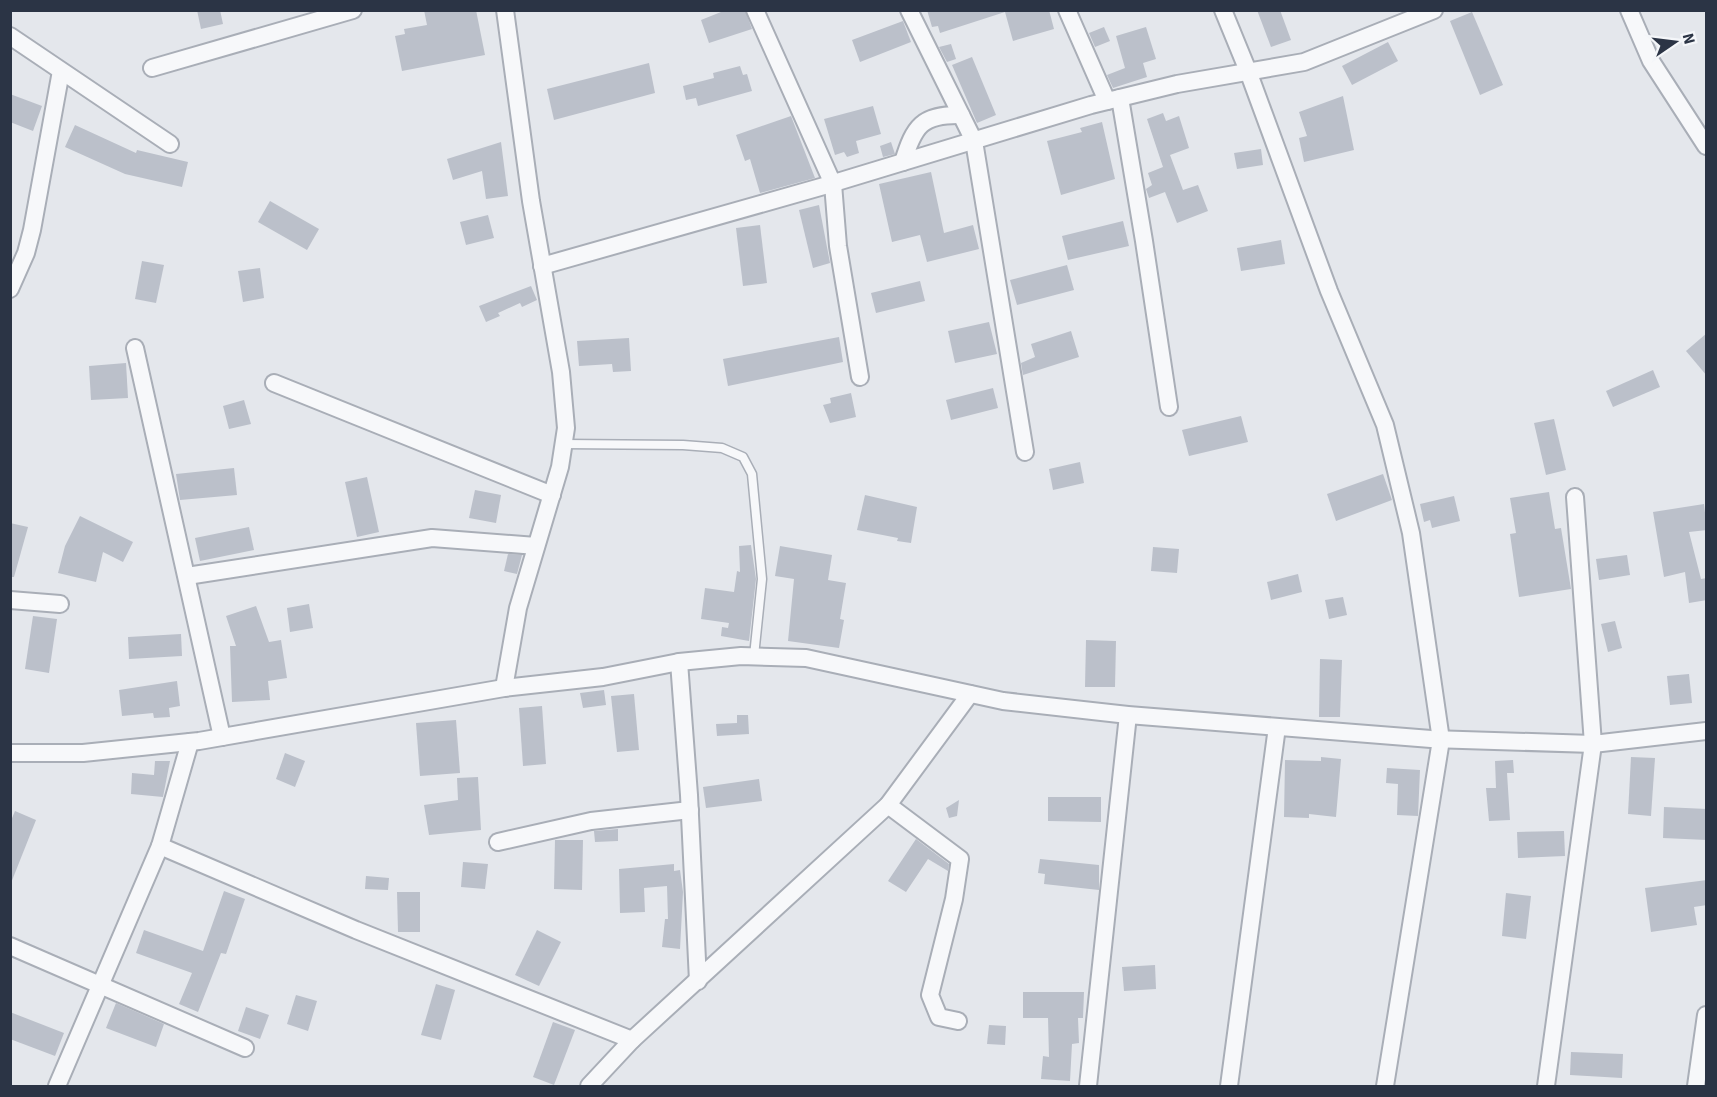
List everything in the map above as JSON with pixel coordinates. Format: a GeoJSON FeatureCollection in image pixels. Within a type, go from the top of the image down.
{"type":"FeatureCollection","features":[{"type":"Feature","properties":{"kind":"street"},"geometry":{"type":"LineString","coordinates":[[152,68],[353,10]]}},
{"type":"Feature","properties":{"kind":"street"},"geometry":{"type":"LineString","coordinates":[[504,688],[518,608],[552,495],[566,428],[561,372],[542,266],[505,10]]}},
{"type":"Feature","properties":{"kind":"street"},"geometry":{"type":"LineString","coordinates":[[756,10],[833,184],[838,246],[860,376]]}},
{"type":"Feature","properties":{"kind":"street"},"geometry":{"type":"LineString","coordinates":[[909,10],[974,141],[1025,452]]}},
{"type":"Feature","properties":{"kind":"street"},"geometry":{"type":"LineString","coordinates":[[1067,10],[1113,99],[1169,407]]}},
{"type":"Feature","properties":{"kind":"street"},"geometry":{"type":"LineString","coordinates":[[1223,10],[1248,71],[1329,291],[1385,425],[1411,533],[1441,740],[1385,1086]]}},
{"type":"Feature","properties":{"kind":"street"},"geometry":{"type":"LineString","coordinates":[[542,266],[833,184],[1113,99],[1177,84],[1305,62],[1403,17],[1434,10]]}},
{"type":"Feature","properties":{"kind":"street"},"geometry":{"type":"LineString","coordinates":[[1629,10],[1651,61],[1707,146]]}},
{"type":"Feature","properties":{"kind":"street"},"geometry":{"type":"LineString","coordinates":[[10,36],[170,144]]}},
{"type":"Feature","properties":{"kind":"street"},"geometry":{"type":"LineString","coordinates":[[12,280],[26,253],[32,230],[61,70]]}},
{"type":"Feature","properties":{"kind":"street"},"geometry":{"type":"LineString","coordinates":[[903,162],[914,134],[926,120],[938,114],[961,115]]}},
{"type":"Feature","properties":{"kind":"street"},"geometry":{"type":"LineString","coordinates":[[135,348],[222,736]]}},
{"type":"Feature","properties":{"kind":"street"},"geometry":{"type":"LineString","coordinates":[[274,382],[552,495]]}},
{"type":"Feature","properties":{"kind":"street"},"geometry":{"type":"LineString","coordinates":[[1546,1086],[1593,744],[1575,497]]}},
{"type":"Feature","properties":{"kind":"street"},"geometry":{"type":"LineString","coordinates":[[187,576],[432,538],[536,546]]}},
{"type":"Feature","properties":{"kind":"street"},"geometry":{"type":"LineString","coordinates":[[10,600],[60,604]]}},
{"type":"Feature","properties":{"kind":"street"},"geometry":{"type":"LineString","coordinates":[[10,753],[83,753],[190,742],[504,688],[603,677],[679,662],[754,656],[806,658],[1003,701],[1128,716],[1441,740],[1593,744],[1707,730]]}},
{"type":"Feature","properties":{"kind":"street"},"geometry":{"type":"LineString","coordinates":[[679,662],[690,810],[698,981]]}},
{"type":"Feature","properties":{"kind":"street"},"geometry":{"type":"LineString","coordinates":[[589,1086],[632,1040],[888,805],[970,694]]}},
{"type":"Feature","properties":{"kind":"street"},"geometry":{"type":"LineString","coordinates":[[1088,1086],[1128,716]]}},
{"type":"Feature","properties":{"kind":"street"},"geometry":{"type":"LineString","coordinates":[[1229,1086],[1277,727]]}},
{"type":"Feature","properties":{"kind":"street"},"geometry":{"type":"LineString","coordinates":[[57,1086],[160,846],[190,742]]}},
{"type":"Feature","properties":{"kind":"street"},"geometry":{"type":"LineString","coordinates":[[888,805],[960,859],[954,899],[930,995],[939,1017],[958,1021]]}},
{"type":"Feature","properties":{"kind":"street"},"geometry":{"type":"LineString","coordinates":[[498,842],[591,821],[690,810]]}},
{"type":"Feature","properties":{"kind":"street"},"geometry":{"type":"LineString","coordinates":[[160,846],[356,930],[632,1040]]}},
{"type":"Feature","properties":{"kind":"street"},"geometry":{"type":"LineString","coordinates":[[10,946],[245,1048]]}},
{"type":"Feature","properties":{"kind":"street"},"geometry":{"type":"LineString","coordinates":[[1696,1086],[1707,1015]]}},
{"type":"Feature","properties":{"kind":"lane"},"geometry":{"type":"LineString","coordinates":[[563,444],[683,445],[722,448],[743,457],[752,474],[762,579],[754,656]]}},
{"type":"Feature","properties":{"kind":"building"},"geometry":{"type":"Polygon","coordinates":[[[197,10],[220,10],[223,24],[201,29],[197,10]]]}},
{"type":"Feature","properties":{"kind":"building"},"geometry":{"type":"Polygon","coordinates":[[[424,10],[476,10],[485,55],[402,71],[395,36],[405,34],[404,29],[427,25],[424,10]]]}},
{"type":"Feature","properties":{"kind":"building"},"geometry":{"type":"Polygon","coordinates":[[[726,10],[745,10],[752,29],[709,43],[701,20],[726,10]]]}},
{"type":"Feature","properties":{"kind":"building"},"geometry":{"type":"Polygon","coordinates":[[[927,10],[1049,10],[1054,29],[1013,41],[1005,12],[940,33],[938,26],[932,27],[927,10]]]}},
{"type":"Feature","properties":{"kind":"building"},"geometry":{"type":"Polygon","coordinates":[[[1257,10],[1280,10],[1291,40],[1271,47],[1257,10]]]}},
{"type":"Feature","properties":{"kind":"building"},"geometry":{"type":"Polygon","coordinates":[[[1472,12],[1503,85],[1480,95],[1450,21],[1472,12]]]}},
{"type":"Feature","properties":{"kind":"building"},"geometry":{"type":"Polygon","coordinates":[[[903,21],[911,42],[860,62],[852,40],[903,21]]]}},
{"type":"Feature","properties":{"kind":"building"},"geometry":{"type":"Polygon","coordinates":[[[1104,27],[1110,41],[1095,47],[1089,33],[1104,27]]]}},
{"type":"Feature","properties":{"kind":"building"},"geometry":{"type":"Polygon","coordinates":[[[1146,27],[1156,59],[1143,63],[1147,77],[1113,88],[1107,75],[1125,68],[1116,36],[1146,27]]]}},
{"type":"Feature","properties":{"kind":"building"},"geometry":{"type":"Polygon","coordinates":[[[1388,42],[1398,61],[1352,85],[1342,66],[1388,42]]]}},
{"type":"Feature","properties":{"kind":"building"},"geometry":{"type":"Polygon","coordinates":[[[951,44],[956,59],[947,62],[939,47],[951,44]]]}},
{"type":"Feature","properties":{"kind":"building"},"geometry":{"type":"Polygon","coordinates":[[[972,57],[996,115],[977,123],[952,65],[972,57]]]}},
{"type":"Feature","properties":{"kind":"building"},"geometry":{"type":"Polygon","coordinates":[[[649,63],[655,93],[554,120],[547,89],[649,63]]]}},
{"type":"Feature","properties":{"kind":"building"},"geometry":{"type":"Polygon","coordinates":[[[740,66],[743,75],[747,74],[752,91],[698,106],[696,98],[686,100],[683,86],[714,78],[713,73],[740,66]]]}},
{"type":"Feature","properties":{"kind":"building"},"geometry":{"type":"Polygon","coordinates":[[[10,94],[42,106],[33,131],[10,122],[10,94]]]}},
{"type":"Feature","properties":{"kind":"building"},"geometry":{"type":"Polygon","coordinates":[[[1343,96],[1354,150],[1304,162],[1299,138],[1307,136],[1299,112],[1343,96]]]}},
{"type":"Feature","properties":{"kind":"building"},"geometry":{"type":"Polygon","coordinates":[[[873,106],[881,134],[856,141],[859,153],[847,157],[844,152],[835,155],[824,119],[873,106]]]}},
{"type":"Feature","properties":{"kind":"building"},"geometry":{"type":"Polygon","coordinates":[[[1163,113],[1166,121],[1179,116],[1189,148],[1170,155],[1183,190],[1198,185],[1208,211],[1177,223],[1165,192],[1149,198],[1146,189],[1152,185],[1148,173],[1163,167],[1147,119],[1163,113]]]}},
{"type":"Feature","properties":{"kind":"building"},"geometry":{"type":"Polygon","coordinates":[[[791,116],[815,178],[760,193],[750,159],[745,161],[736,135],[791,116]]]}},
{"type":"Feature","properties":{"kind":"building"},"geometry":{"type":"Polygon","coordinates":[[[1102,122],[1115,179],[1061,195],[1047,141],[1082,132],[1080,128],[1102,122]]]}},
{"type":"Feature","properties":{"kind":"building"},"geometry":{"type":"Polygon","coordinates":[[[75,125],[136,153],[137,150],[188,162],[182,187],[125,174],[65,147],[75,125]]]}},
{"type":"Feature","properties":{"kind":"building"},"geometry":{"type":"Polygon","coordinates":[[[501,142],[508,196],[486,199],[482,171],[453,180],[447,159],[501,142]]]}},
{"type":"Feature","properties":{"kind":"building"},"geometry":{"type":"Polygon","coordinates":[[[891,142],[895,154],[883,157],[880,146],[891,142]]]}},
{"type":"Feature","properties":{"kind":"building"},"geometry":{"type":"Polygon","coordinates":[[[1261,149],[1263,165],[1237,169],[1234,153],[1261,149]]]}},
{"type":"Feature","properties":{"kind":"building"},"geometry":{"type":"Polygon","coordinates":[[[931,172],[944,233],[973,225],[979,249],[927,262],[920,235],[892,242],[879,184],[931,172]]]}},
{"type":"Feature","properties":{"kind":"building"},"geometry":{"type":"Polygon","coordinates":[[[270,201],[319,229],[307,250],[258,222],[270,201]]]}},
{"type":"Feature","properties":{"kind":"building"},"geometry":{"type":"Polygon","coordinates":[[[819,205],[830,263],[813,268],[799,210],[819,205]]]}},
{"type":"Feature","properties":{"kind":"building"},"geometry":{"type":"Polygon","coordinates":[[[488,215],[494,238],[466,245],[460,222],[488,215]]]}},
{"type":"Feature","properties":{"kind":"building"},"geometry":{"type":"Polygon","coordinates":[[[1123,221],[1129,246],[1068,260],[1062,236],[1123,221]]]}},
{"type":"Feature","properties":{"kind":"building"},"geometry":{"type":"Polygon","coordinates":[[[760,225],[767,283],[743,286],[736,228],[760,225]]]}},
{"type":"Feature","properties":{"kind":"building"},"geometry":{"type":"Polygon","coordinates":[[[1281,240],[1285,264],[1241,271],[1237,248],[1281,240]]]}},
{"type":"Feature","properties":{"kind":"building"},"geometry":{"type":"Polygon","coordinates":[[[142,261],[164,265],[156,303],[135,299],[142,261]]]}},
{"type":"Feature","properties":{"kind":"building"},"geometry":{"type":"Polygon","coordinates":[[[1067,265],[1074,290],[1017,305],[1010,280],[1067,265]]]}},
{"type":"Feature","properties":{"kind":"building"},"geometry":{"type":"Polygon","coordinates":[[[260,268],[264,298],[243,302],[238,271],[260,268]]]}},
{"type":"Feature","properties":{"kind":"building"},"geometry":{"type":"Polygon","coordinates":[[[920,281],[925,301],[876,313],[871,293],[920,281]]]}},
{"type":"Feature","properties":{"kind":"building"},"geometry":{"type":"Polygon","coordinates":[[[531,286],[537,300],[522,307],[520,303],[498,313],[500,316],[486,322],[479,306],[531,286]]]}},
{"type":"Feature","properties":{"kind":"building"},"geometry":{"type":"Polygon","coordinates":[[[989,322],[997,354],[955,363],[948,331],[989,322]]]}},
{"type":"Feature","properties":{"kind":"building"},"geometry":{"type":"Polygon","coordinates":[[[1071,331],[1079,357],[1023,375],[1021,363],[1035,357],[1031,344],[1071,331]]]}},
{"type":"Feature","properties":{"kind":"building"},"geometry":{"type":"Polygon","coordinates":[[[1707,333],[1707,376],[1686,351],[1707,333]]]}},
{"type":"Feature","properties":{"kind":"building"},"geometry":{"type":"Polygon","coordinates":[[[839,337],[843,362],[728,386],[723,359],[839,337]]]}},
{"type":"Feature","properties":{"kind":"building"},"geometry":{"type":"Polygon","coordinates":[[[629,338],[631,371],[613,372],[612,364],[579,366],[577,341],[629,338]]]}},
{"type":"Feature","properties":{"kind":"building"},"geometry":{"type":"Polygon","coordinates":[[[126,363],[128,398],[91,400],[89,366],[126,363]]]}},
{"type":"Feature","properties":{"kind":"building"},"geometry":{"type":"Polygon","coordinates":[[[1653,370],[1660,387],[1613,407],[1606,391],[1653,370]]]}},
{"type":"Feature","properties":{"kind":"building"},"geometry":{"type":"Polygon","coordinates":[[[993,388],[998,408],[951,420],[946,400],[993,388]]]}},
{"type":"Feature","properties":{"kind":"building"},"geometry":{"type":"Polygon","coordinates":[[[851,393],[856,417],[830,423],[823,405],[831,403],[830,398],[851,393]]]}},
{"type":"Feature","properties":{"kind":"building"},"geometry":{"type":"Polygon","coordinates":[[[244,400],[251,424],[229,429],[223,406],[244,400]]]}},
{"type":"Feature","properties":{"kind":"building"},"geometry":{"type":"Polygon","coordinates":[[[1241,416],[1248,442],[1189,456],[1182,430],[1241,416]]]}},
{"type":"Feature","properties":{"kind":"building"},"geometry":{"type":"Polygon","coordinates":[[[1554,419],[1566,470],[1546,475],[1534,423],[1554,419]]]}},
{"type":"Feature","properties":{"kind":"building"},"geometry":{"type":"Polygon","coordinates":[[[1080,462],[1084,483],[1053,490],[1049,469],[1080,462]]]}},
{"type":"Feature","properties":{"kind":"building"},"geometry":{"type":"Polygon","coordinates":[[[234,468],[237,495],[180,500],[176,474],[234,468]]]}},
{"type":"Feature","properties":{"kind":"building"},"geometry":{"type":"Polygon","coordinates":[[[1383,474],[1392,500],[1336,521],[1327,494],[1383,474]]]}},
{"type":"Feature","properties":{"kind":"building"},"geometry":{"type":"Polygon","coordinates":[[[367,477],[379,532],[357,537],[345,482],[367,477]]]}},
{"type":"Feature","properties":{"kind":"building"},"geometry":{"type":"Polygon","coordinates":[[[475,490],[501,495],[496,523],[469,518],[475,490]]]}},
{"type":"Feature","properties":{"kind":"building"},"geometry":{"type":"Polygon","coordinates":[[[1549,492],[1555,529],[1561,528],[1571,589],[1519,597],[1510,534],[1516,533],[1510,498],[1549,492]]]}},
{"type":"Feature","properties":{"kind":"building"},"geometry":{"type":"Polygon","coordinates":[[[865,495],[917,507],[911,543],[897,541],[898,538],[857,530],[865,495]]]}},
{"type":"Feature","properties":{"kind":"building"},"geometry":{"type":"Polygon","coordinates":[[[1454,496],[1460,521],[1432,528],[1430,520],[1424,522],[1420,504],[1454,496]]]}},
{"type":"Feature","properties":{"kind":"building"},"geometry":{"type":"Polygon","coordinates":[[[1704,504],[1707,530],[1689,532],[1701,579],[1707,578],[1707,600],[1689,603],[1685,572],[1664,577],[1653,512],[1704,504]]]}},
{"type":"Feature","properties":{"kind":"building"},"geometry":{"type":"Polygon","coordinates":[[[80,516],[133,542],[123,562],[103,552],[96,582],[58,573],[65,546],[80,516]]]}},
{"type":"Feature","properties":{"kind":"building"},"geometry":{"type":"Polygon","coordinates":[[[10,523],[28,527],[14,577],[10,577],[10,523]]]}},
{"type":"Feature","properties":{"kind":"building"},"geometry":{"type":"Polygon","coordinates":[[[249,527],[254,550],[200,561],[195,538],[249,527]]]}},
{"type":"Feature","properties":{"kind":"building"},"geometry":{"type":"Polygon","coordinates":[[[751,545],[756,579],[749,641],[721,636],[722,627],[728,628],[729,623],[701,619],[705,588],[734,592],[737,571],[740,572],[739,546],[751,545]]]}},
{"type":"Feature","properties":{"kind":"building"},"geometry":{"type":"Polygon","coordinates":[[[780,546],[832,555],[828,580],[846,583],[840,619],[844,620],[839,648],[788,641],[794,579],[775,576],[780,546]]]}},
{"type":"Feature","properties":{"kind":"building"},"geometry":{"type":"Polygon","coordinates":[[[1153,547],[1179,549],[1177,573],[1151,571],[1153,547]]]}},
{"type":"Feature","properties":{"kind":"building"},"geometry":{"type":"Polygon","coordinates":[[[508,554],[522,555],[517,574],[504,571],[508,554]]]}},
{"type":"Feature","properties":{"kind":"building"},"geometry":{"type":"Polygon","coordinates":[[[1627,555],[1630,575],[1599,580],[1596,559],[1627,555]]]}},
{"type":"Feature","properties":{"kind":"building"},"geometry":{"type":"Polygon","coordinates":[[[1298,574],[1302,592],[1271,600],[1267,582],[1298,574]]]}},
{"type":"Feature","properties":{"kind":"building"},"geometry":{"type":"Polygon","coordinates":[[[1343,597],[1347,615],[1329,619],[1325,600],[1343,597]]]}},
{"type":"Feature","properties":{"kind":"building"},"geometry":{"type":"Polygon","coordinates":[[[309,604],[313,628],[290,632],[287,608],[309,604]]]}},
{"type":"Feature","properties":{"kind":"building"},"geometry":{"type":"Polygon","coordinates":[[[256,606],[269,642],[281,640],[287,678],[268,681],[270,700],[232,702],[230,646],[236,646],[226,616],[256,606]]]}},
{"type":"Feature","properties":{"kind":"building"},"geometry":{"type":"Polygon","coordinates":[[[33,616],[57,619],[49,673],[25,669],[33,616]]]}},
{"type":"Feature","properties":{"kind":"building"},"geometry":{"type":"Polygon","coordinates":[[[1615,621],[1622,648],[1608,652],[1601,624],[1615,621]]]}},
{"type":"Feature","properties":{"kind":"building"},"geometry":{"type":"Polygon","coordinates":[[[181,634],[182,656],[129,659],[128,637],[181,634]]]}},
{"type":"Feature","properties":{"kind":"building"},"geometry":{"type":"Polygon","coordinates":[[[1086,640],[1116,641],[1115,687],[1085,687],[1086,640]]]}},
{"type":"Feature","properties":{"kind":"building"},"geometry":{"type":"Polygon","coordinates":[[[1320,659],[1342,660],[1340,717],[1319,717],[1320,659]]]}},
{"type":"Feature","properties":{"kind":"building"},"geometry":{"type":"Polygon","coordinates":[[[1689,674],[1692,703],[1670,705],[1667,676],[1689,674]]]}},
{"type":"Feature","properties":{"kind":"building"},"geometry":{"type":"Polygon","coordinates":[[[177,681],[180,706],[169,708],[170,717],[154,718],[153,713],[122,716],[119,690],[177,681]]]}},
{"type":"Feature","properties":{"kind":"building"},"geometry":{"type":"Polygon","coordinates":[[[604,690],[606,705],[583,708],[580,693],[604,690]]]}},
{"type":"Feature","properties":{"kind":"building"},"geometry":{"type":"Polygon","coordinates":[[[634,694],[639,750],[617,752],[611,696],[634,694]]]}},
{"type":"Feature","properties":{"kind":"building"},"geometry":{"type":"Polygon","coordinates":[[[542,706],[546,764],[523,766],[519,708],[542,706]]]}},
{"type":"Feature","properties":{"kind":"building"},"geometry":{"type":"Polygon","coordinates":[[[737,715],[748,715],[749,734],[717,736],[716,724],[737,723],[737,715]]]}},
{"type":"Feature","properties":{"kind":"building"},"geometry":{"type":"Polygon","coordinates":[[[456,720],[460,773],[420,776],[416,723],[456,720]]]}},
{"type":"Feature","properties":{"kind":"building"},"geometry":{"type":"Polygon","coordinates":[[[285,753],[305,761],[295,787],[276,779],[285,753]]]}},
{"type":"Feature","properties":{"kind":"building"},"geometry":{"type":"Polygon","coordinates":[[[1321,757],[1341,759],[1336,817],[1309,814],[1309,818],[1284,817],[1285,760],[1321,761],[1321,757]]]}},
{"type":"Feature","properties":{"kind":"building"},"geometry":{"type":"Polygon","coordinates":[[[1631,757],[1655,758],[1651,816],[1628,814],[1631,757]]]}},
{"type":"Feature","properties":{"kind":"building"},"geometry":{"type":"Polygon","coordinates":[[[1513,760],[1514,773],[1507,773],[1510,820],[1489,821],[1486,788],[1496,788],[1495,761],[1513,760]]]}},
{"type":"Feature","properties":{"kind":"building"},"geometry":{"type":"Polygon","coordinates":[[[155,761],[170,761],[163,797],[131,794],[132,773],[154,775],[155,761]]]}},
{"type":"Feature","properties":{"kind":"building"},"geometry":{"type":"Polygon","coordinates":[[[1387,768],[1420,770],[1418,816],[1397,815],[1398,784],[1386,783],[1387,768]]]}},
{"type":"Feature","properties":{"kind":"building"},"geometry":{"type":"Polygon","coordinates":[[[478,777],[481,830],[429,835],[424,805],[458,800],[457,778],[478,777]]]}},
{"type":"Feature","properties":{"kind":"building"},"geometry":{"type":"Polygon","coordinates":[[[759,779],[762,801],[706,808],[703,787],[759,779]]]}},
{"type":"Feature","properties":{"kind":"building"},"geometry":{"type":"Polygon","coordinates":[[[1048,797],[1101,797],[1101,822],[1048,821],[1048,797]]]}},
{"type":"Feature","properties":{"kind":"building"},"geometry":{"type":"Polygon","coordinates":[[[959,800],[957,816],[949,818],[946,808],[959,800]]]}},
{"type":"Feature","properties":{"kind":"building"},"geometry":{"type":"Polygon","coordinates":[[[1664,807],[1707,809],[1707,840],[1663,838],[1664,807]]]}},
{"type":"Feature","properties":{"kind":"building"},"geometry":{"type":"Polygon","coordinates":[[[15,811],[36,820],[11,883],[10,823],[15,811]]]}},
{"type":"Feature","properties":{"kind":"building"},"geometry":{"type":"Polygon","coordinates":[[[618,829],[618,841],[595,842],[594,831],[618,829]]]}},
{"type":"Feature","properties":{"kind":"building"},"geometry":{"type":"Polygon","coordinates":[[[1564,831],[1565,856],[1518,858],[1517,832],[1564,831]]]}},
{"type":"Feature","properties":{"kind":"building"},"geometry":{"type":"Polygon","coordinates":[[[916,839],[949,864],[948,871],[928,859],[906,892],[888,881],[916,839]]]}},
{"type":"Feature","properties":{"kind":"building"},"geometry":{"type":"Polygon","coordinates":[[[555,840],[583,840],[582,890],[554,889],[555,840]]]}},
{"type":"Feature","properties":{"kind":"building"},"geometry":{"type":"Polygon","coordinates":[[[1040,859],[1099,865],[1099,890],[1044,884],[1045,874],[1038,873],[1040,859]]]}},
{"type":"Feature","properties":{"kind":"building"},"geometry":{"type":"Polygon","coordinates":[[[463,862],[488,864],[485,889],[461,887],[463,862]]]}},
{"type":"Feature","properties":{"kind":"building"},"geometry":{"type":"Polygon","coordinates":[[[674,864],[674,871],[680,870],[683,892],[680,949],[662,947],[665,919],[668,919],[667,886],[644,888],[645,912],[620,913],[619,869],[674,864]]]}},
{"type":"Feature","properties":{"kind":"building"},"geometry":{"type":"Polygon","coordinates":[[[366,876],[389,878],[388,890],[365,889],[366,876]]]}},
{"type":"Feature","properties":{"kind":"building"},"geometry":{"type":"Polygon","coordinates":[[[1707,880],[1707,905],[1694,907],[1697,925],[1651,932],[1645,888],[1707,880]]]}},
{"type":"Feature","properties":{"kind":"building"},"geometry":{"type":"Polygon","coordinates":[[[224,891],[245,899],[226,954],[221,953],[198,1012],[179,1004],[192,973],[136,953],[144,930],[203,951],[224,891]]]}},
{"type":"Feature","properties":{"kind":"building"},"geometry":{"type":"Polygon","coordinates":[[[397,892],[420,892],[420,932],[398,932],[397,892]]]}},
{"type":"Feature","properties":{"kind":"building"},"geometry":{"type":"Polygon","coordinates":[[[1506,893],[1531,896],[1526,939],[1502,936],[1506,893]]]}},
{"type":"Feature","properties":{"kind":"building"},"geometry":{"type":"Polygon","coordinates":[[[537,930],[561,942],[539,986],[515,975],[537,930]]]}},
{"type":"Feature","properties":{"kind":"building"},"geometry":{"type":"Polygon","coordinates":[[[1155,965],[1156,989],[1124,991],[1122,967],[1155,965]]]}},
{"type":"Feature","properties":{"kind":"building"},"geometry":{"type":"Polygon","coordinates":[[[436,984],[455,990],[441,1040],[421,1035],[436,984]]]}},
{"type":"Feature","properties":{"kind":"building"},"geometry":{"type":"Polygon","coordinates":[[[1023,992],[1084,992],[1083,1018],[1078,1018],[1079,1043],[1072,1044],[1070,1081],[1041,1079],[1043,1056],[1049,1057],[1048,1018],[1023,1018],[1023,992]]]}},
{"type":"Feature","properties":{"kind":"building"},"geometry":{"type":"Polygon","coordinates":[[[296,995],[317,1001],[308,1031],[287,1024],[296,995]]]}},
{"type":"Feature","properties":{"kind":"building"},"geometry":{"type":"Polygon","coordinates":[[[116,1003],[164,1024],[156,1047],[106,1028],[116,1003]]]}},
{"type":"Feature","properties":{"kind":"building"},"geometry":{"type":"Polygon","coordinates":[[[246,1007],[269,1015],[260,1039],[238,1031],[246,1007]]]}},
{"type":"Feature","properties":{"kind":"building"},"geometry":{"type":"Polygon","coordinates":[[[10,1012],[64,1033],[55,1056],[10,1039],[10,1012]]]}},
{"type":"Feature","properties":{"kind":"building"},"geometry":{"type":"Polygon","coordinates":[[[553,1022],[575,1030],[554,1085],[533,1077],[553,1022]]]}},
{"type":"Feature","properties":{"kind":"building"},"geometry":{"type":"Polygon","coordinates":[[[989,1025],[1006,1026],[1005,1045],[987,1044],[989,1025]]]}},
{"type":"Feature","properties":{"kind":"building"},"geometry":{"type":"Polygon","coordinates":[[[1571,1052],[1623,1054],[1622,1078],[1570,1075],[1571,1052]]]}}]}
